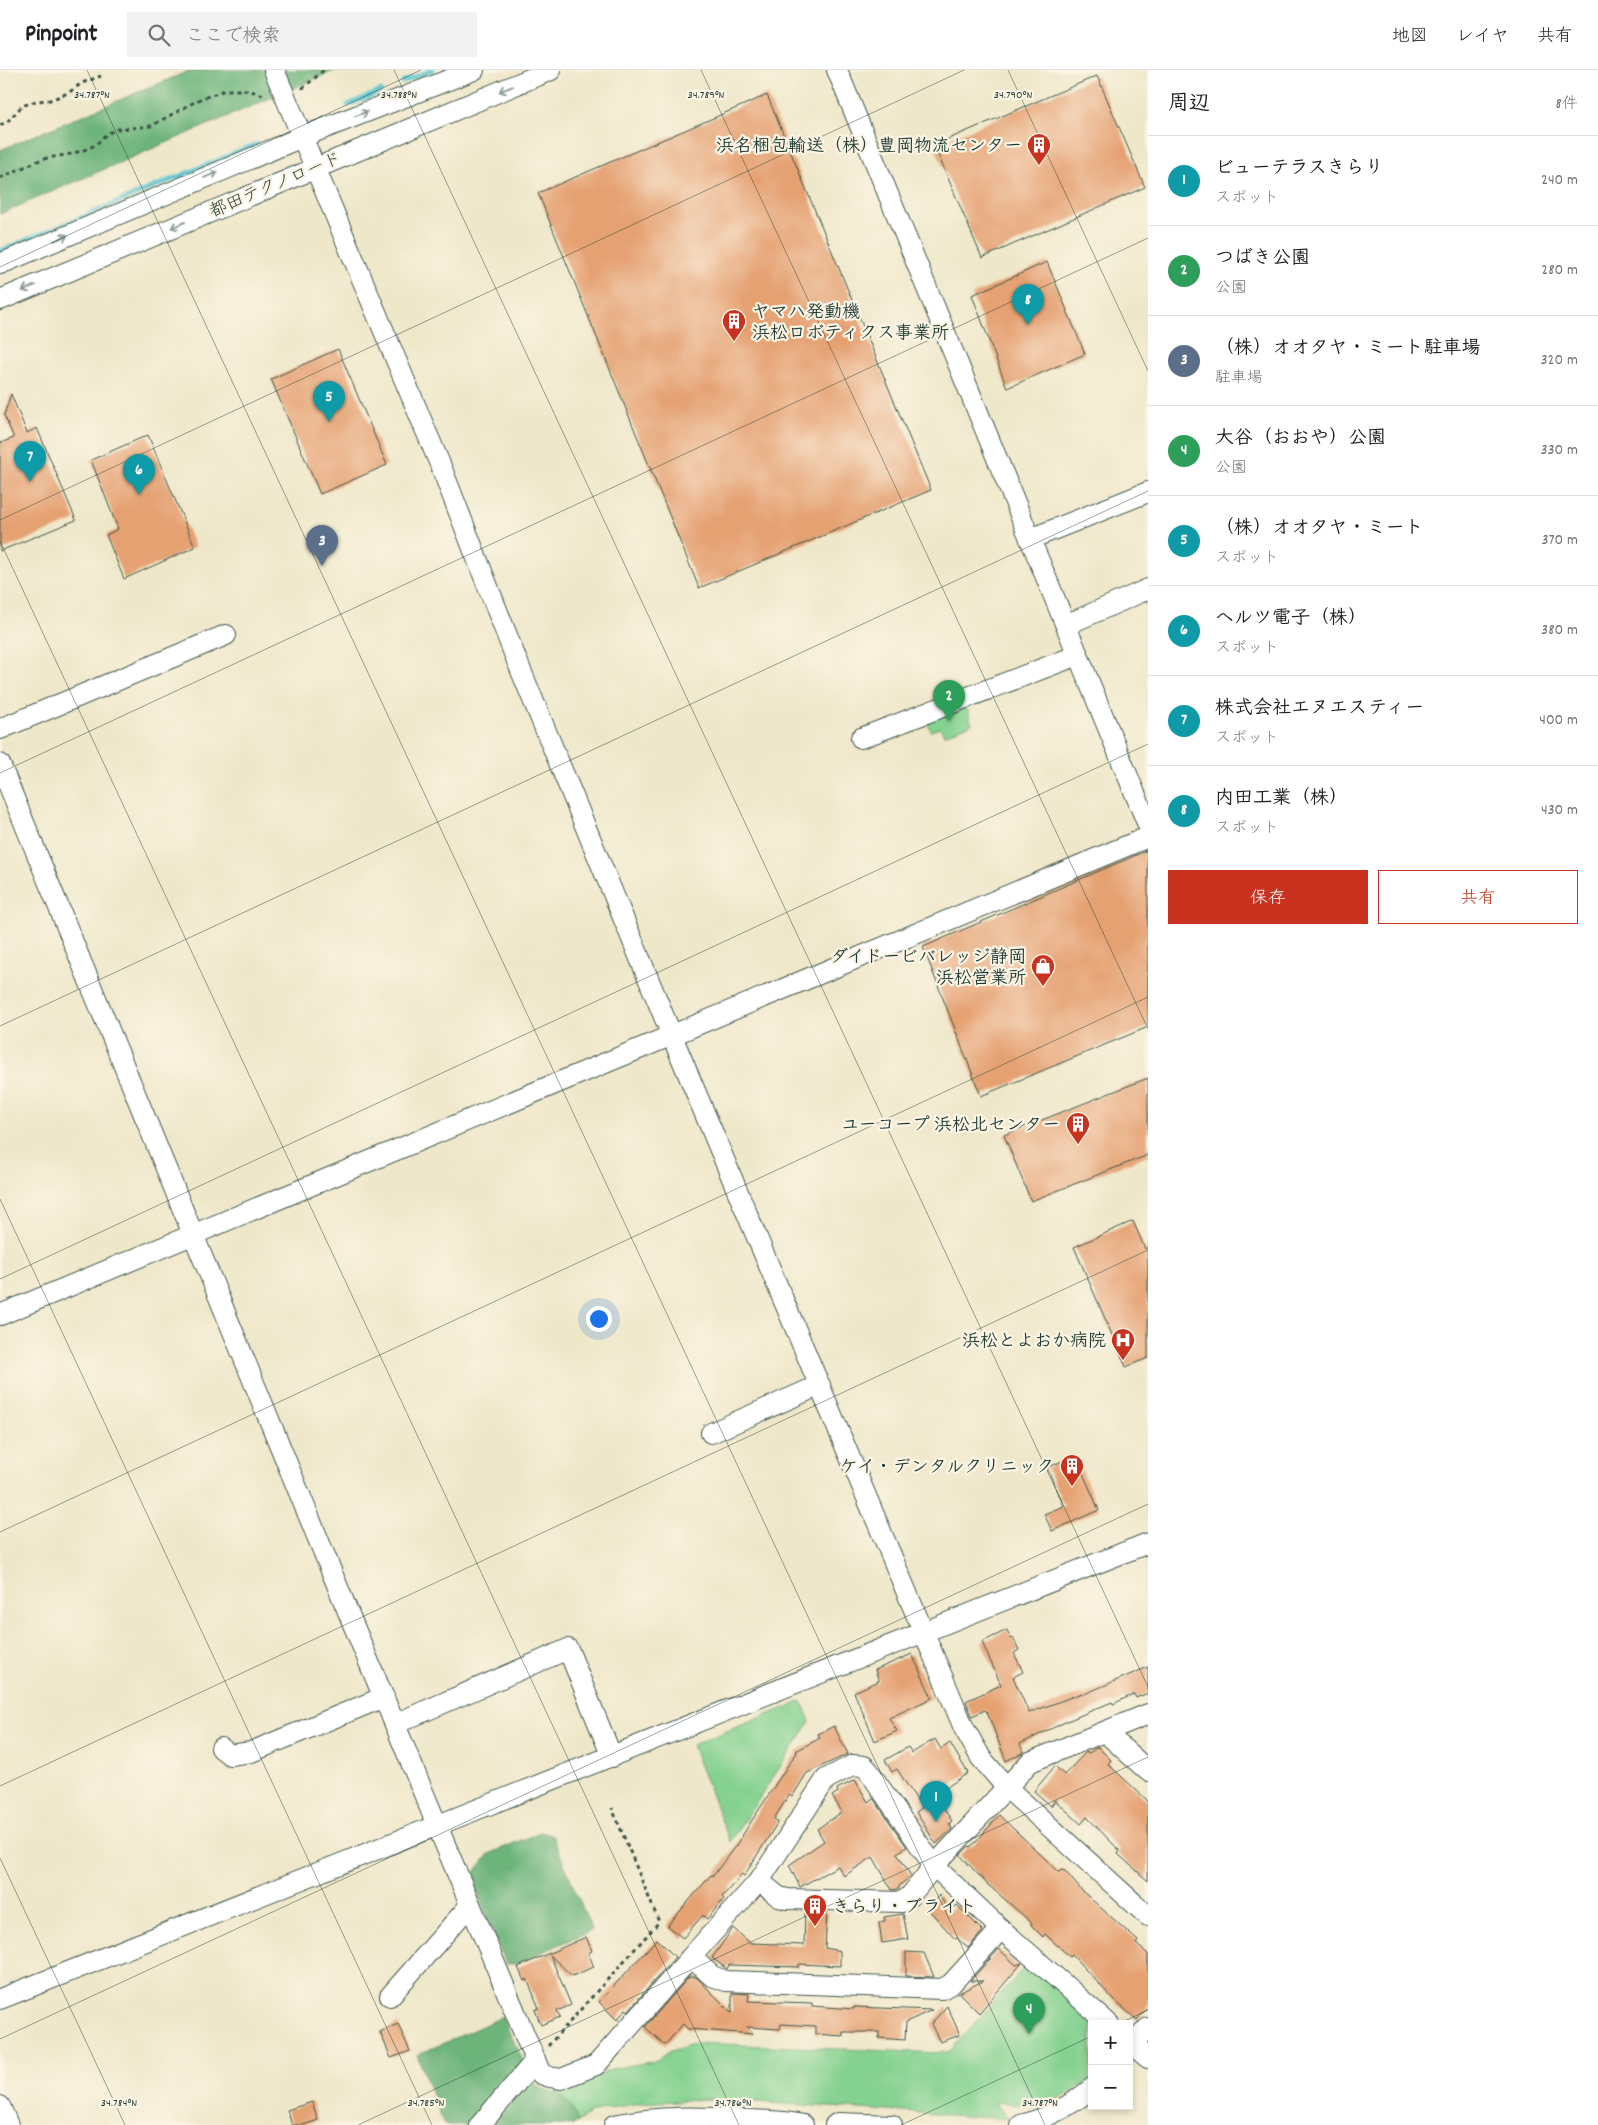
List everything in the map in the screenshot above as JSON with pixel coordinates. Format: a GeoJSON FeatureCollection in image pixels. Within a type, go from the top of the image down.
{"type":"FeatureCollection","features":[{"type":"Feature","properties":{"kind":"street"},"geometry":{"type":"LineString","coordinates":[[274,70],[442,469],[517,661],[672,1036],[964,1728],[981,1758],[1007,1788],[1148,1916]]}},
{"type":"Feature","properties":{"kind":"street","name":"都田テクノロード"},"geometry":{"type":"LineString","coordinates":[[0,264],[302,137],[474,70]]}},
{"type":"Feature","properties":{"kind":"street","name":"都田テクノロード"},"geometry":{"type":"LineString","coordinates":[[0,300],[551,70]]}},
{"type":"Feature","properties":{"kind":"street"},"geometry":{"type":"LineString","coordinates":[[837,70],[1148,825]]}},
{"type":"Feature","properties":{"kind":"street"},"geometry":{"type":"LineString","coordinates":[[1030,539],[1148,492]]}},
{"type":"Feature","properties":{"kind":"street"},"geometry":{"type":"LineString","coordinates":[[1066,625],[1148,589]]}},
{"type":"Feature","properties":{"kind":"street"},"geometry":{"type":"LineString","coordinates":[[0,729],[226,635]]}},
{"type":"Feature","properties":{"kind":"street"},"geometry":{"type":"LineString","coordinates":[[861,738],[1078,655]]}},
{"type":"Feature","properties":{"kind":"street"},"geometry":{"type":"LineString","coordinates":[[0,764],[437,1827],[541,2074],[557,2079],[593,2067],[759,1881],[824,1781],[853,1765],[859,1765],[868,1770],[934,1866],[1001,1929],[1104,2020]]}},
{"type":"Feature","properties":{"kind":"street"},"geometry":{"type":"LineString","coordinates":[[0,1315],[1148,837]]}},
{"type":"Feature","properties":{"kind":"street"},"geometry":{"type":"LineString","coordinates":[[711,1433],[820,1385]]}},
{"type":"Feature","properties":{"kind":"street"},"geometry":{"type":"LineString","coordinates":[[0,1999],[1148,1543]]}},
{"type":"Feature","properties":{"kind":"street"},"geometry":{"type":"LineString","coordinates":[[395,1724],[568,1649],[612,1757]]}},
{"type":"Feature","properties":{"kind":"street"},"geometry":{"type":"LineString","coordinates":[[221,1748],[230,1755],[251,1752],[384,1697]]}},
{"type":"Feature","properties":{"kind":"street"},"geometry":{"type":"LineString","coordinates":[[759,1881],[774,1894],[782,1898],[898,1903],[905,1900],[934,1866],[1032,1761],[1148,1714]]}},
{"type":"Feature","properties":{"kind":"street"},"geometry":{"type":"LineString","coordinates":[[1105,1732],[1148,1771]]}},
{"type":"Feature","properties":{"kind":"street"},"geometry":{"type":"LineString","coordinates":[[390,1996],[470,1906]]}},
{"type":"Feature","properties":{"kind":"street"},"geometry":{"type":"LineString","coordinates":[[691,1957],[712,1976],[726,1981],[942,1989],[951,1984],[1001,1929]]}},
{"type":"Feature","properties":{"kind":"street"},"geometry":{"type":"LineString","coordinates":[[1133,2042],[1148,2028]]}},
{"type":"Feature","properties":{"kind":"street"},"geometry":{"type":"LineString","coordinates":[[1133,2047],[1148,2058]]}},
{"type":"Feature","properties":{"kind":"street"},"geometry":{"type":"LineString","coordinates":[[480,2125],[535,2061]]}},
{"type":"Feature","properties":{"kind":"street"},"geometry":{"type":"LineString","coordinates":[[1021,2125],[1073,2103],[1088,2091]]}},
{"type":"Feature","properties":{"kind":"street"},"geometry":{"type":"LineString","coordinates":[[0,2106],[8,2125]]}},
{"type":"Feature","properties":{"kind":"street"},"geometry":{"type":"LineString","coordinates":[[614,2125],[631,2121],[677,2117],[803,2125]]}},
{"type":"Feature","properties":{"kind":"street"},"geometry":{"type":"LineString","coordinates":[[835,2125],[838,2123],[892,2125]]}},
{"type":"Feature","properties":{"kind":"path"},"geometry":{"type":"LineString","coordinates":[[306,96],[303,88],[324,70]]}},
{"type":"Feature","properties":{"kind":"path"},"geometry":{"type":"LineString","coordinates":[[0,125],[7,122],[22,106],[36,101],[50,100],[101,76]]}},
{"type":"Feature","properties":{"kind":"path"},"geometry":{"type":"LineString","coordinates":[[0,178],[42,159],[87,149],[96,144],[106,134],[119,129],[150,126],[198,100],[225,90],[240,89],[278,100],[286,98]]}},
{"type":"Feature","properties":{"kind":"path"},"geometry":{"type":"LineString","coordinates":[[535,2061],[659,1922],[612,1808]]}},
{"type":"Feature","properties":{"kind":"green space"},"geometry":{"type":"Polygon","coordinates":[[[191,70],[336,70],[0,214],[0,150],[191,70]]]}},
{"type":"Feature","properties":{"kind":"green space"},"geometry":{"type":"Polygon","coordinates":[[[965,703],[972,724],[944,735],[940,728],[931,731],[925,718],[965,703]]]}},
{"type":"Feature","properties":{"kind":"green space"},"geometry":{"type":"Polygon","coordinates":[[[802,1701],[810,1722],[730,1842],[692,1745],[802,1701]]]}},
{"type":"Feature","properties":{"kind":"green space"},"geometry":{"type":"Polygon","coordinates":[[[540,1832],[552,1835],[592,1930],[515,1964],[506,1964],[471,1877],[489,1854],[540,1832]]]}},
{"type":"Feature","properties":{"kind":"green space"},"geometry":{"type":"Polygon","coordinates":[[[1028,1963],[1093,2020],[1088,2020],[1088,2082],[1041,2111],[1033,2098],[1018,2104],[994,2102],[1009,2119],[710,2099],[641,2103],[605,2109],[591,2113],[578,2122],[572,2107],[555,2092],[616,2068],[655,2061],[671,2051],[695,2043],[940,2053],[950,2051],[1028,1963]]]}},
{"type":"Feature","properties":{"kind":"green space"},"geometry":{"type":"Polygon","coordinates":[[[502,2017],[522,2058],[522,2063],[472,2125],[444,2125],[417,2055],[502,2017]]]}},
{"type":"Feature","properties":{"kind":"green space"},"geometry":{"type":"Polygon","coordinates":[[[533,2081],[540,2087],[558,2094],[566,2100],[578,2122],[573,2125],[493,2125],[523,2088],[533,2081]]]}},
{"type":"Feature","properties":{"kind":"building","name":"浜名梱包輸送（株）豊岡物流センター"},"geometry":{"type":"Polygon","coordinates":[[[1097,76],[1145,187],[982,258],[934,145],[1097,76]]]}},
{"type":"Feature","properties":{"kind":"building","name":"ヤマハ発動機 浜松ロボティクス事業所"},"geometry":{"type":"Polygon","coordinates":[[[767,95],[931,490],[699,588],[538,193],[767,95]]]}},
{"type":"Feature","properties":{"kind":"building"},"geometry":{"type":"Polygon","coordinates":[[[1047,262],[1085,354],[1007,388],[972,295],[1047,262]]]}},
{"type":"Feature","properties":{"kind":"building"},"geometry":{"type":"Polygon","coordinates":[[[338,349],[387,465],[320,494],[271,379],[338,349]]]}},
{"type":"Feature","properties":{"kind":"building"},"geometry":{"type":"Polygon","coordinates":[[[11,394],[27,433],[37,428],[76,520],[0,551],[0,443],[14,438],[4,415],[11,394]]]}},
{"type":"Feature","properties":{"kind":"building"},"geometry":{"type":"Polygon","coordinates":[[[148,435],[195,547],[124,579],[106,535],[118,529],[91,460],[148,435]]]}},
{"type":"Feature","properties":{"kind":"building","name":"ダイドービバレッジ静岡 浜松営業所"},"geometry":{"type":"Polygon","coordinates":[[[1148,850],[1148,1027],[981,1096],[923,947],[1148,850]]]}},
{"type":"Feature","properties":{"kind":"building","name":"ユーコープ 浜松北センター"},"geometry":{"type":"Polygon","coordinates":[[[1148,1078],[1148,1155],[1031,1201],[1004,1135],[1148,1078]]]}},
{"type":"Feature","properties":{"kind":"building"},"geometry":{"type":"Polygon","coordinates":[[[1133,1221],[1145,1249],[1148,1247],[1148,1358],[1126,1367],[1074,1247],[1133,1221]]]}},
{"type":"Feature","properties":{"kind":"building","name":"ケイ・デンタルクリニック"},"geometry":{"type":"Polygon","coordinates":[[[1075,1455],[1099,1510],[1052,1531],[1044,1514],[1064,1506],[1047,1468],[1075,1455]]]}},
{"type":"Feature","properties":{"kind":"building"},"geometry":{"type":"Polygon","coordinates":[[[1007,1630],[1011,1639],[1013,1637],[1019,1650],[1014,1653],[1023,1672],[1013,1677],[1029,1713],[1082,1693],[1082,1695],[1148,1667],[1148,1693],[1136,1698],[1134,1694],[1065,1722],[1020,1744],[1024,1752],[1006,1761],[987,1712],[985,1710],[972,1716],[966,1701],[1001,1685],[982,1642],[1007,1630]]]}},
{"type":"Feature","properties":{"kind":"building"},"geometry":{"type":"Polygon","coordinates":[[[912,1654],[932,1698],[889,1718],[897,1731],[875,1741],[854,1692],[879,1681],[875,1670],[912,1654]]]}},
{"type":"Feature","properties":{"kind":"building"},"geometry":{"type":"Polygon","coordinates":[[[834,1726],[848,1754],[807,1773],[792,1797],[789,1795],[774,1819],[778,1822],[744,1876],[742,1874],[722,1897],[724,1899],[707,1919],[703,1915],[683,1938],[668,1927],[711,1875],[713,1876],[736,1845],[797,1754],[796,1751],[820,1738],[818,1734],[834,1726]]]}},
{"type":"Feature","properties":{"kind":"building"},"geometry":{"type":"Polygon","coordinates":[[[935,1739],[941,1749],[950,1743],[968,1773],[935,1795],[952,1821],[949,1823],[952,1829],[936,1844],[916,1812],[922,1808],[897,1769],[892,1772],[885,1760],[908,1747],[912,1753],[935,1739]]]}},
{"type":"Feature","properties":{"kind":"building"},"geometry":{"type":"Polygon","coordinates":[[[1098,1747],[1111,1760],[1108,1764],[1148,1801],[1148,1881],[1118,1854],[1120,1851],[1087,1817],[1081,1824],[1055,1800],[1051,1806],[1034,1791],[1055,1766],[1064,1775],[1086,1752],[1089,1753],[1098,1747]]]}},
{"type":"Feature","properties":{"kind":"building"},"geometry":{"type":"Polygon","coordinates":[[[855,1780],[868,1802],[873,1798],[907,1847],[897,1853],[911,1876],[899,1886],[899,1889],[892,1890],[873,1857],[844,1876],[838,1866],[800,1887],[789,1865],[824,1841],[817,1829],[842,1812],[832,1796],[838,1792],[837,1789],[855,1780]]]}},
{"type":"Feature","properties":{"kind":"building"},"geometry":{"type":"Polygon","coordinates":[[[999,1815],[1059,1872],[1061,1870],[1065,1871],[1082,1891],[1138,1941],[1136,1944],[1148,1954],[1148,2007],[1137,2020],[1113,1999],[1072,1955],[1070,1957],[1045,1934],[1043,1937],[1031,1925],[1032,1923],[987,1884],[960,1855],[976,1842],[999,1815]]]}},
{"type":"Feature","properties":{"kind":"building"},"geometry":{"type":"Polygon","coordinates":[[[939,1895],[949,1911],[957,1905],[983,1931],[968,1948],[957,1938],[955,1939],[928,1909],[939,1895]]]}},
{"type":"Feature","properties":{"kind":"building"},"geometry":{"type":"Polygon","coordinates":[[[805,1911],[827,1912],[825,1948],[840,1951],[840,1966],[799,1964],[799,1967],[729,1965],[727,1969],[712,1958],[733,1928],[750,1943],[804,1945],[805,1911]]]}},
{"type":"Feature","properties":{"kind":"building"},"geometry":{"type":"Polygon","coordinates":[[[903,1914],[908,1939],[882,1943],[879,1922],[885,1921],[884,1917],[903,1914]]]}},
{"type":"Feature","properties":{"kind":"building"},"geometry":{"type":"Polygon","coordinates":[[[586,1937],[592,1951],[588,1953],[594,1967],[572,1976],[550,1955],[571,2005],[557,2011],[560,2017],[541,2025],[535,2010],[539,2008],[527,1979],[524,1981],[518,1967],[586,1937]]]}},
{"type":"Feature","properties":{"kind":"building"},"geometry":{"type":"Polygon","coordinates":[[[657,1939],[675,1957],[628,2011],[626,2009],[617,2020],[599,2002],[657,1939]]]}},
{"type":"Feature","properties":{"kind":"building"},"geometry":{"type":"Polygon","coordinates":[[[999,1949],[1016,1965],[1022,1963],[979,2013],[959,1993],[983,1981],[970,1981],[999,1949]]]}},
{"type":"Feature","properties":{"kind":"building"},"geometry":{"type":"Polygon","coordinates":[[[906,1952],[924,1953],[934,1977],[906,1976],[906,1952]]]}},
{"type":"Feature","properties":{"kind":"building"},"geometry":{"type":"Polygon","coordinates":[[[689,1977],[696,1977],[732,2013],[732,1993],[749,1994],[748,2001],[812,2003],[812,2006],[854,2009],[854,2007],[932,2010],[906,2022],[905,2040],[879,2038],[879,2032],[843,2032],[843,2036],[815,2034],[815,2026],[781,2024],[780,2029],[747,2027],[753,2034],[688,2029],[683,2024],[665,2045],[645,2027],[689,1977]]]}},
{"type":"Feature","properties":{"kind":"building"},"geometry":{"type":"Polygon","coordinates":[[[947,2006],[960,2035],[940,2042],[931,2024],[947,2006]]]}},
{"type":"Feature","properties":{"kind":"building"},"geometry":{"type":"Polygon","coordinates":[[[398,2024],[410,2051],[391,2058],[380,2032],[398,2024]]]}},
{"type":"Feature","properties":{"kind":"building"},"geometry":{"type":"Polygon","coordinates":[[[312,2102],[318,2120],[303,2125],[292,2125],[287,2110],[312,2102]]]}},
{"type":"Feature","properties":{"kind":"waterway"},"geometry":{"type":"LineString","coordinates":[[403,82],[432,70]]}},
{"type":"Feature","properties":{"kind":"waterway"},"geometry":{"type":"LineString","coordinates":[[348,105],[381,91]]}},
{"type":"Feature","properties":{"kind":"waterway"},"geometry":{"type":"LineString","coordinates":[[0,251],[257,144]]}},
{"type":"Feature","properties":{"kind":"place","name":"浜名梱包輸送（株）豊岡物流センター"},"geometry":{"type":"Point","coordinates":[1039,166]}},
{"type":"Feature","properties":{"kind":"place","name":"内田工業（株）"},"geometry":{"type":"Point","coordinates":[1028,325]}},
{"type":"Feature","properties":{"kind":"place","name":"ヤマハ発動機 浜松ロボティクス事業所"},"geometry":{"type":"Point","coordinates":[734,342]}},
{"type":"Feature","properties":{"kind":"place","name":"（株）オオタヤ・ミート"},"geometry":{"type":"Point","coordinates":[329,422]}},
{"type":"Feature","properties":{"kind":"place","name":"株式会社エヌエスティー"},"geometry":{"type":"Point","coordinates":[30,482]}},
{"type":"Feature","properties":{"kind":"place","name":"ヘルツ電子（株）"},"geometry":{"type":"Point","coordinates":[139,495]}},
{"type":"Feature","properties":{"kind":"place","name":"（株）オオタヤ・ミート駐車場"},"geometry":{"type":"Point","coordinates":[322,566]}},
{"type":"Feature","properties":{"kind":"place","name":"つばき公園"},"geometry":{"type":"Point","coordinates":[949,721]}},
{"type":"Feature","properties":{"kind":"place","name":"ダイドービバレッジ静岡 浜松営業所"},"geometry":{"type":"Point","coordinates":[1043,987]}},
{"type":"Feature","properties":{"kind":"place","name":"ユーコープ 浜松北センター"},"geometry":{"type":"Point","coordinates":[1078,1145]}},
{"type":"Feature","properties":{"kind":"place","name":"浜松とよおか病院"},"geometry":{"type":"Point","coordinates":[1123,1361]}},
{"type":"Feature","properties":{"kind":"place","name":"ケイ・デンタルクリニック"},"geometry":{"type":"Point","coordinates":[1072,1487]}},
{"type":"Feature","properties":{"kind":"place","name":"ビューテラスきらり"},"geometry":{"type":"Point","coordinates":[936,1822]}},
{"type":"Feature","properties":{"kind":"place","name":"きらり・ブライト"},"geometry":{"type":"Point","coordinates":[815,1927]}},
{"type":"Feature","properties":{"kind":"place","name":"大谷（おおや）公園"},"geometry":{"type":"Point","coordinates":[1029,2034]}}]}
